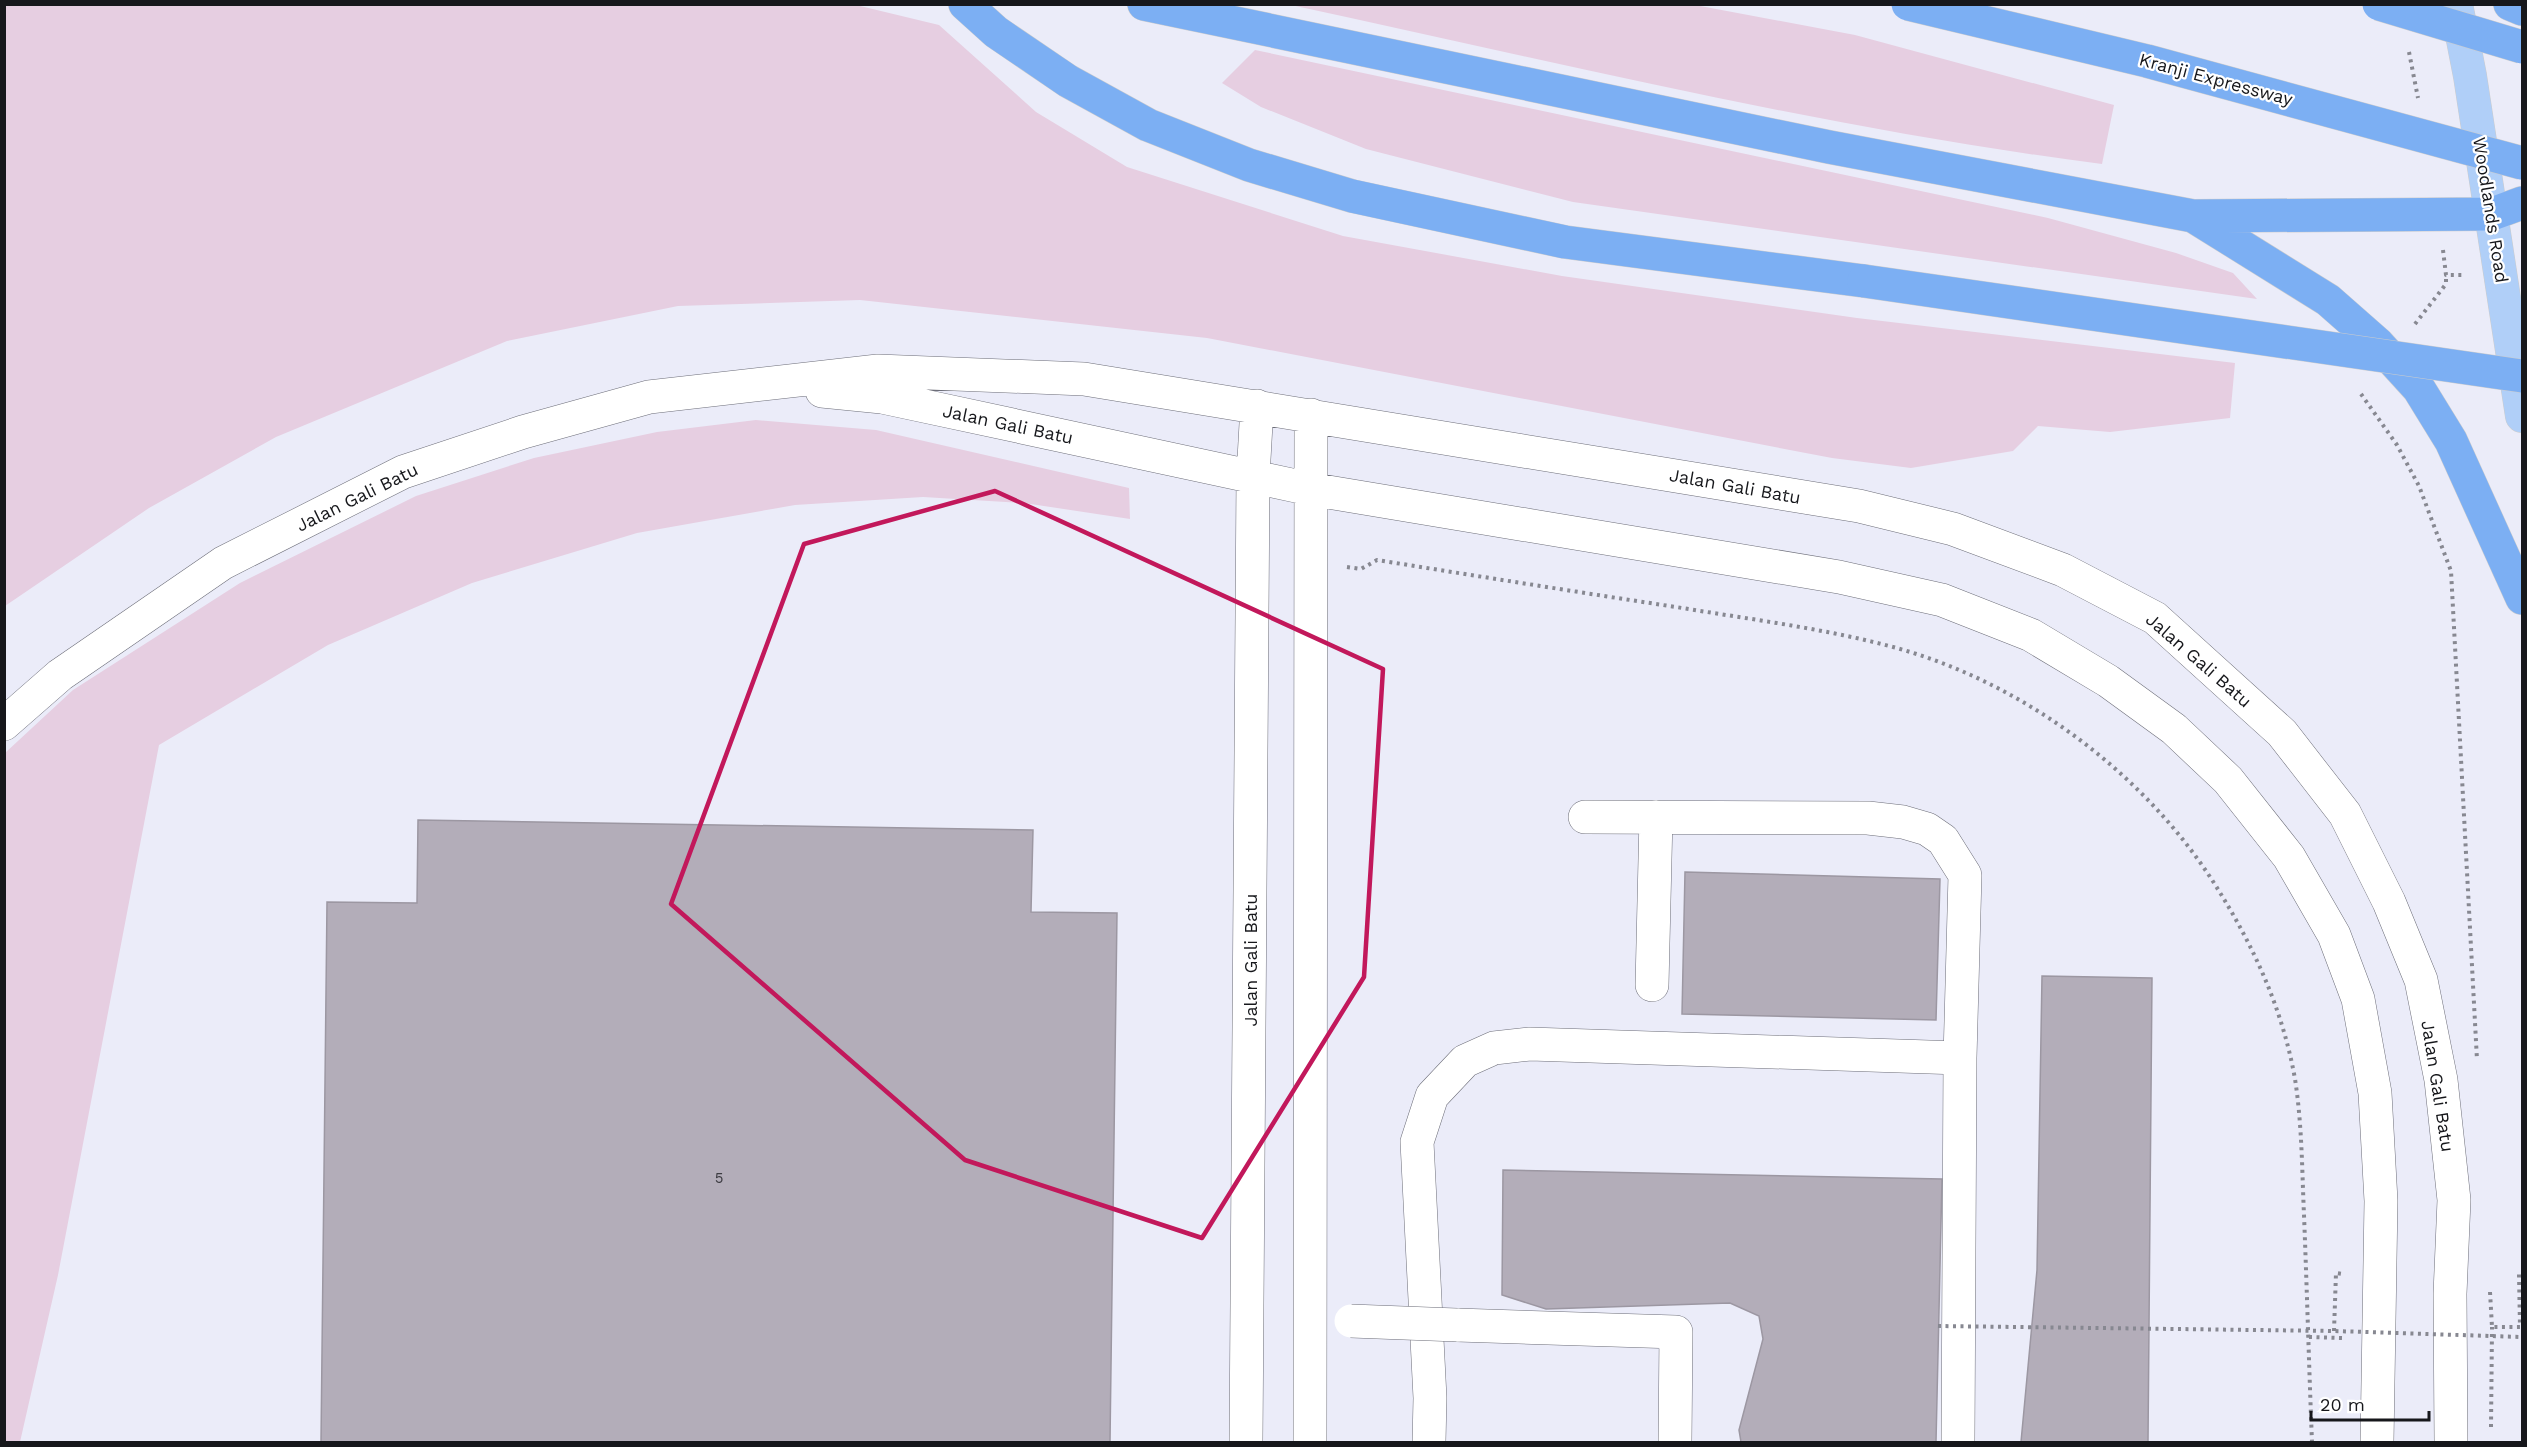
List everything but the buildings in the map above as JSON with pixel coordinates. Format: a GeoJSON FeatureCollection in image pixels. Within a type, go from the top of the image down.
{"type":"FeatureCollection","features":[{"type":"Feature","properties":{"kind":"highway"},"geometry":{"type":"LineString","coordinates":[[965,4],[996,32],[1068,81],[1148,125],[1249,165],[1352,196],[1565,242],[1864,281],[2523,376]]}},
{"type":"Feature","properties":{"kind":"highway"},"geometry":{"type":"LineString","coordinates":[[1144,4],[1829,147],[2193,216],[2492,214],[2523,203]]}},
{"type":"Feature","properties":{"kind":"highway","name":"Kranji Expressway"},"geometry":{"type":"LineString","coordinates":[[1908,4],[2147,61],[2523,163]]}},
{"type":"Feature","properties":{"kind":"highway"},"geometry":{"type":"LineString","coordinates":[[2379,4],[2523,47]]}},
{"type":"Feature","properties":{"kind":"highway"},"geometry":{"type":"LineString","coordinates":[[2510,4],[2523,9]]}},
{"type":"Feature","properties":{"kind":"highway"},"geometry":{"type":"LineString","coordinates":[[2193,216],[2328,300],[2378,344],[2419,389],[2451,441],[2523,598]]}},
{"type":"Feature","properties":{"kind":"main road","name":"Woodlands Road"},"geometry":{"type":"LineString","coordinates":[[2456,4],[2492,214],[2523,416]]}},
{"type":"Feature","properties":{"kind":"street","name":"Jalan Gali Batu"},"geometry":{"type":"LineString","coordinates":[[4,724],[60,675],[223,563],[403,472],[523,432],[650,397],[878,371],[1084,379],[1859,506],[1953,529],[2063,570],[2155,618],[2282,734],[2345,814],[2389,902],[2421,980],[2441,1080],[2454,1200],[2450,1294],[2451,1443]]}},
{"type":"Feature","properties":{"kind":"street","name":"Jalan Gali Batu"},"geometry":{"type":"LineString","coordinates":[[761,386],[882,397],[1310,489],[1839,577],[1942,600],[2031,635],[2108,681],[2174,729],[2228,780],[2289,857],[2334,934],[2358,999],[2375,1093],[2381,1201],[2377,1443]]}},
{"type":"Feature","properties":{"kind":"street","name":"Jalan Gali Batu"},"geometry":{"type":"LineString","coordinates":[[1246,1443],[1253,477],[1257,406]]}},
{"type":"Feature","properties":{"kind":"street"},"geometry":{"type":"LineString","coordinates":[[1310,1443],[1311,415]]}},
{"type":"Feature","properties":{"kind":"street"},"geometry":{"type":"LineString","coordinates":[[1652,985],[1656,817]]}},
{"type":"Feature","properties":{"kind":"street"},"geometry":{"type":"LineString","coordinates":[[1585,818],[1868,818],[1903,822],[1927,829],[1943,840],[1965,875],[1960,1058],[1958,1443]]}},
{"type":"Feature","properties":{"kind":"street"},"geometry":{"type":"LineString","coordinates":[[1429,1443],[1430,1398],[1417,1142],[1432,1096],[1465,1062],[1494,1048],[1530,1044],[1960,1058]]}},
{"type":"Feature","properties":{"kind":"street"},"geometry":{"type":"LineString","coordinates":[[1309,1320],[1677,1332],[1675,1443]]}},
{"type":"Feature","properties":{"kind":"path"},"geometry":{"type":"LineString","coordinates":[[2408,333],[2446,284],[2446,275]]}},
{"type":"Feature","properties":{"kind":"path"},"geometry":{"type":"LineString","coordinates":[[2361,394],[2397,445],[2419,486],[2451,571],[2478,1067]]}},
{"type":"Feature","properties":{"kind":"path"},"geometry":{"type":"LineString","coordinates":[[2492,1327],[2520,1327],[2519,1274],[2523,1274]]}},
{"type":"Feature","properties":{"kind":"path"},"geometry":{"type":"LineString","coordinates":[[2489,1280],[2492,1327],[2491,1431]]}},
{"type":"Feature","properties":{"kind":"path"},"geometry":{"type":"LineString","coordinates":[[1938,1326],[2334,1331],[2523,1337]]}},
{"type":"Feature","properties":{"kind":"path"},"geometry":{"type":"LineString","coordinates":[[2309,1336],[2361,1338]]}},
{"type":"Feature","properties":{"kind":"highlighted area"},"geometry":{"type":"Polygon","coordinates":[[[995,491],[1383,669],[1364,977],[1202,1238],[965,1160],[671,904],[804,544],[995,491]]]}},
{"type":"Feature","properties":{"kind":"shaded area"},"geometry":{"type":"Polygon","coordinates":[[[5,4],[856,5],[939,25],[1036,112],[1127,167],[1343,236],[1562,276],[1857,318],[2235,363],[2230,418],[2110,432],[2038,426],[2013,451],[1911,468],[1832,458],[1207,338],[860,300],[678,306],[507,341],[276,437],[149,508],[5,606],[5,4]]]}},
{"type":"Feature","properties":{"kind":"shaded area"},"geometry":{"type":"Polygon","coordinates":[[[1291,5],[1695,5],[1855,35],[2114,105],[2102,164],[1898,133],[1796,114],[1291,5]]]}},
{"type":"Feature","properties":{"kind":"shaded area"},"geometry":{"type":"Polygon","coordinates":[[[1255,50],[2048,218],[2176,253],[2233,273],[2257,299],[1573,202],[1366,149],[1261,107],[1222,83],[1255,50]]]}},
{"type":"Feature","properties":{"kind":"shaded area"},"geometry":{"type":"Polygon","coordinates":[[[756,420],[876,430],[1129,488],[1130,519],[1024,503],[923,497],[795,505],[637,533],[472,583],[328,645],[159,745],[58,1275],[20,1442],[5,1442],[5,753],[73,690],[240,583],[416,496],[534,458],[657,432],[756,420]]]}}]}
